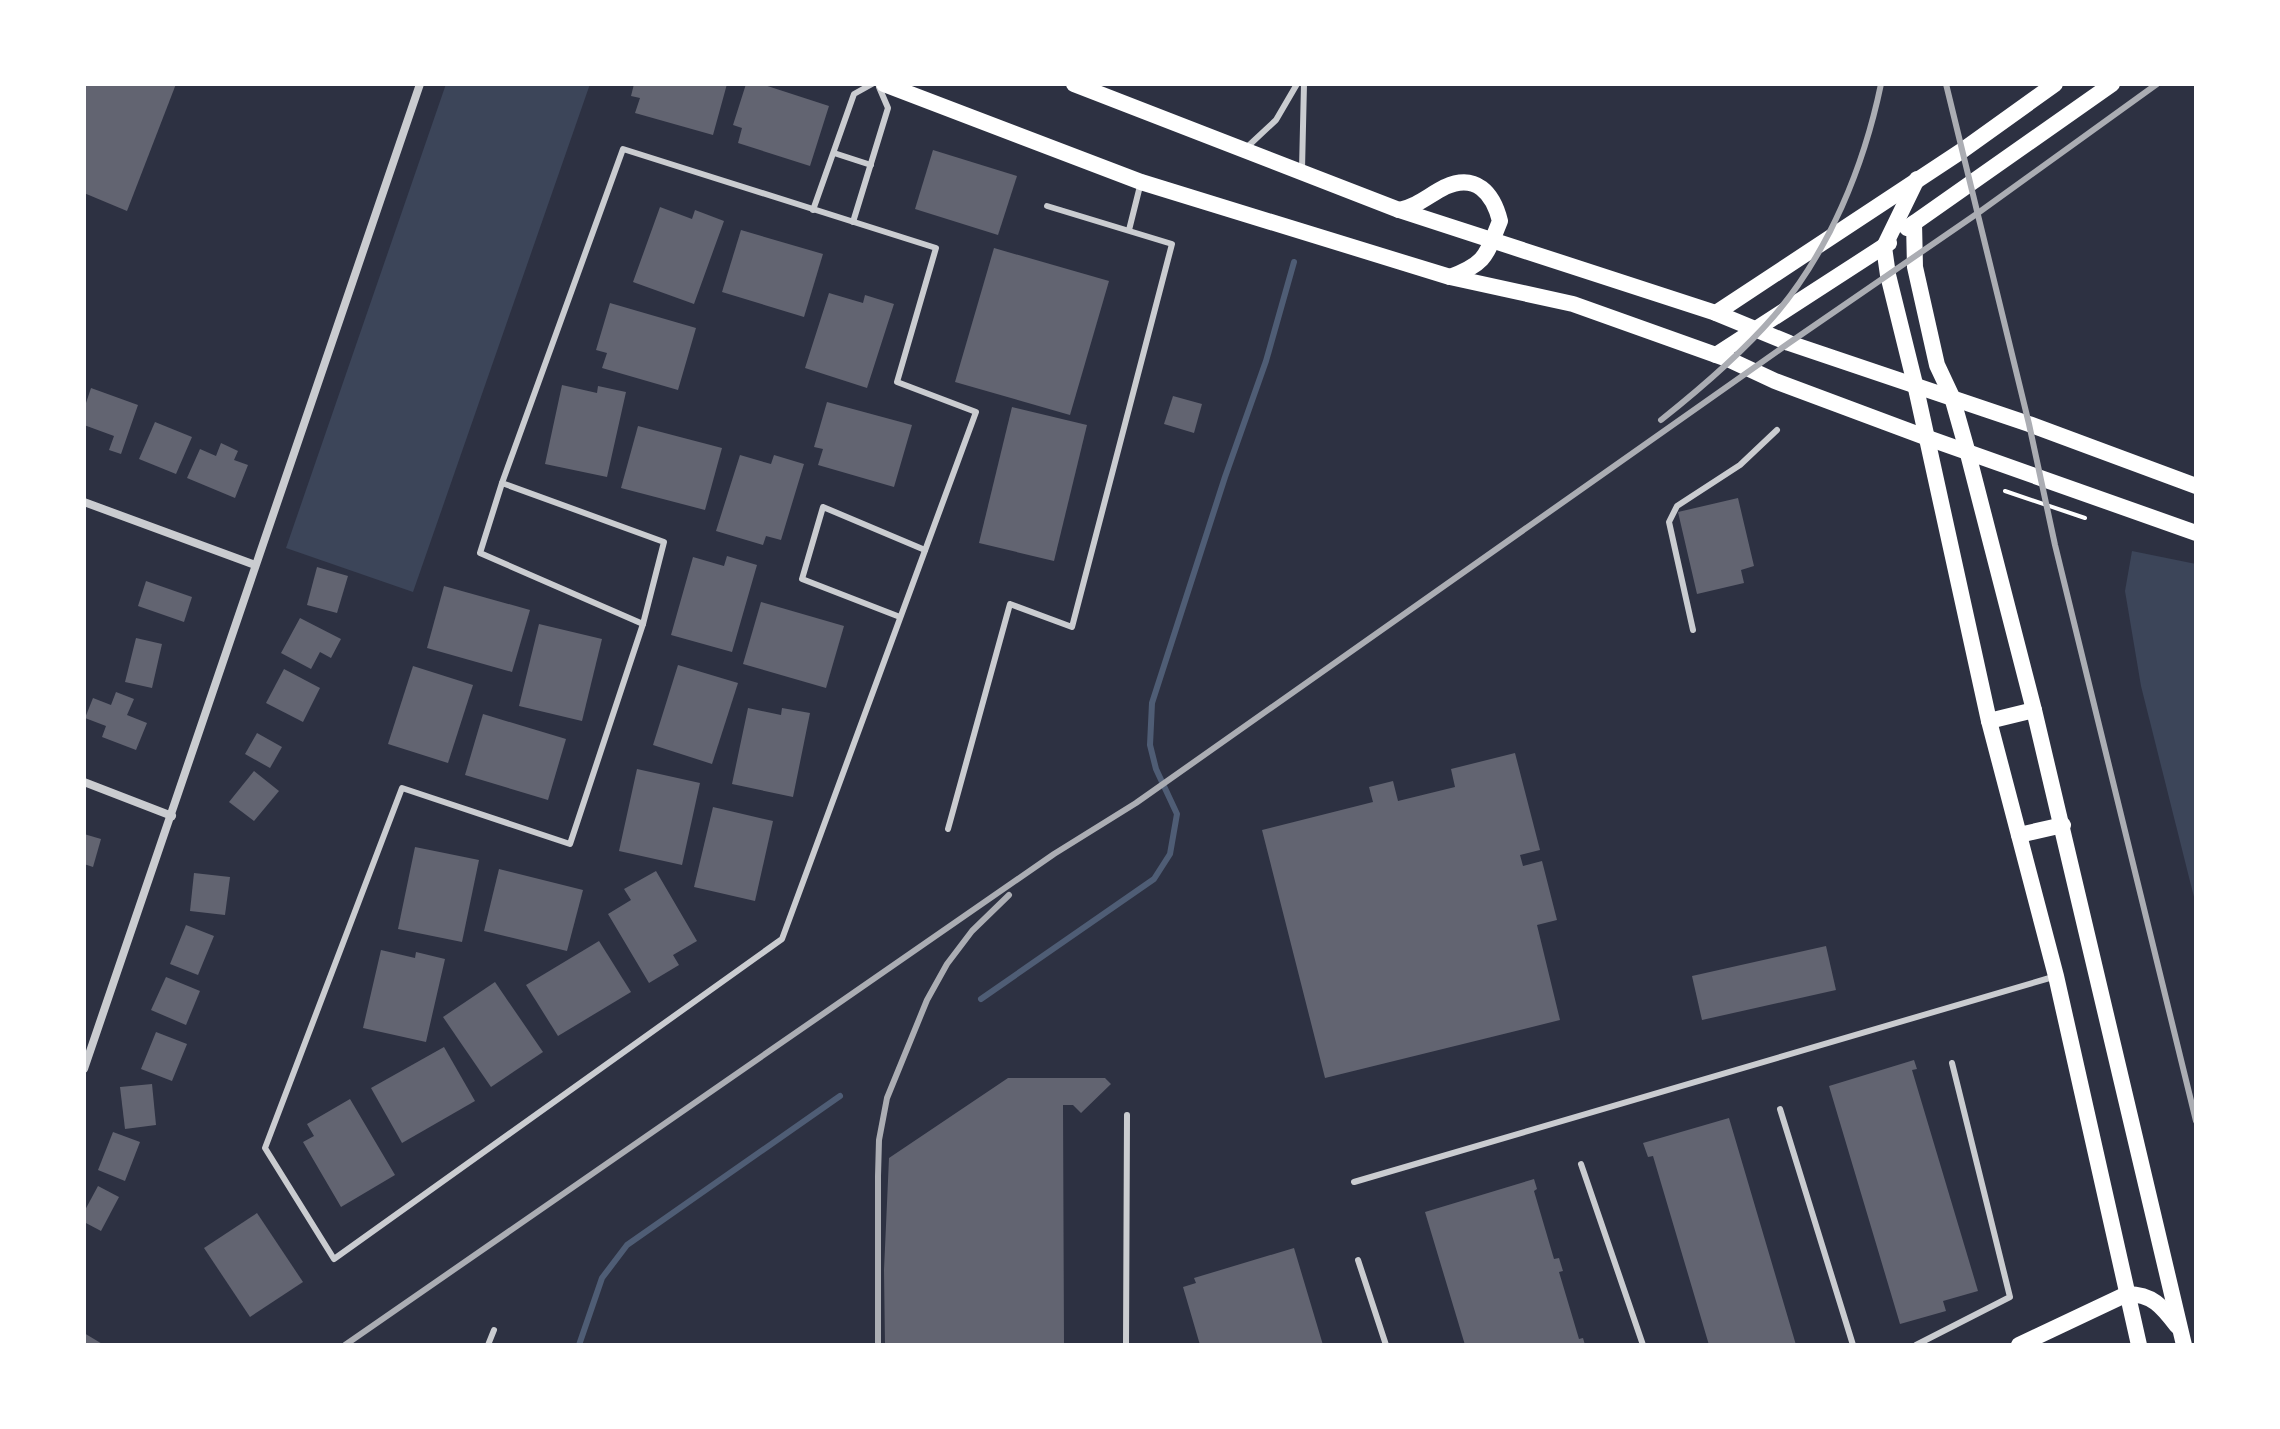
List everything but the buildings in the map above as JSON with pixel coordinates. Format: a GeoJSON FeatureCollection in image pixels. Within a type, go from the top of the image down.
{"type":"FeatureCollection","features":[{"type":"Feature","properties":{"kind":"main road"},"geometry":{"type":"LineString","coordinates":[[881,84],[1141,182],[1450,277],[1573,304],[1716,355],[1775,381],[1925,437],[2196,533]]}},
{"type":"Feature","properties":{"kind":"main road"},"geometry":{"type":"LineString","coordinates":[[1074,84],[1399,210],[1716,313],[1753,329],[2196,486]]}},
{"type":"Feature","properties":{"kind":"main road"},"geometry":{"type":"LineString","coordinates":[[1716,313],[1963,150],[2055,84]]}},
{"type":"Feature","properties":{"kind":"main road"},"geometry":{"type":"LineString","coordinates":[[1716,355],[1884,247],[2112,84]]}},
{"type":"Feature","properties":{"kind":"main road"},"geometry":{"type":"LineString","coordinates":[[1917,179],[1884,247],[1989,721],[2056,976],[2139,1345]]}},
{"type":"Feature","properties":{"kind":"main road"},"geometry":{"type":"LineString","coordinates":[[1399,210],[1413,207],[1444,188],[1460,183],[1478,186],[1490,193],[1500,221],[1485,257],[1469,270],[1450,277]]}},
{"type":"Feature","properties":{"kind":"main road"},"geometry":{"type":"LineString","coordinates":[[1914,223],[1915,267],[1937,365],[1952,397],[1967,450],[2034,710],[2183,1338]]}},
{"type":"Feature","properties":{"kind":"main road"},"geometry":{"type":"LineString","coordinates":[[1989,721],[2034,710]]}},
{"type":"Feature","properties":{"kind":"main road"},"geometry":{"type":"LineString","coordinates":[[2019,835],[2063,825]]}},
{"type":"Feature","properties":{"kind":"main road"},"geometry":{"type":"LineString","coordinates":[[2019,1345],[2127,1294],[2144,1294],[2162,1306],[2183,1338]]}},
{"type":"Feature","properties":{"kind":"street"},"geometry":{"type":"LineString","coordinates":[[85,1064],[420,84]]}},
{"type":"Feature","properties":{"kind":"street"},"geometry":{"type":"LineString","coordinates":[[84,502],[255,565]]}},
{"type":"Feature","properties":{"kind":"street"},"geometry":{"type":"LineString","coordinates":[[84,782],[172,816]]}},
{"type":"Feature","properties":{"kind":"lane"},"geometry":{"type":"LineString","coordinates":[[813,210],[854,94],[872,84]]}},
{"type":"Feature","properties":{"kind":"lane"},"geometry":{"type":"LineString","coordinates":[[853,222],[888,108],[881,84]]}},
{"type":"Feature","properties":{"kind":"lane"},"geometry":{"type":"LineString","coordinates":[[1243,150],[1276,120],[1297,84]]}},
{"type":"Feature","properties":{"kind":"lane"},"geometry":{"type":"LineString","coordinates":[[1302,173],[1304,84]]}},
{"type":"Feature","properties":{"kind":"lane"},"geometry":{"type":"LineString","coordinates":[[502,483],[664,542],[643,624],[570,844],[402,788],[265,1148],[334,1259],[782,939],[976,412],[897,382],[936,248],[623,149],[502,483],[480,553],[643,624]]}},
{"type":"Feature","properties":{"kind":"lane"},"geometry":{"type":"LineString","coordinates":[[834,153],[871,165]]}},
{"type":"Feature","properties":{"kind":"lane"},"geometry":{"type":"LineString","coordinates":[[1129,230],[1141,182]]}},
{"type":"Feature","properties":{"kind":"lane"},"geometry":{"type":"LineString","coordinates":[[948,829],[1010,604],[1072,627],[1172,244],[1047,206]]}},
{"type":"Feature","properties":{"kind":"lane"},"geometry":{"type":"LineString","coordinates":[[1693,630],[1669,522],[1677,506],[1740,465],[1777,430]]}},
{"type":"Feature","properties":{"kind":"lane"},"geometry":{"type":"LineString","coordinates":[[900,617],[802,579],[823,507],[925,550]]}},
{"type":"Feature","properties":{"kind":"lane"},"geometry":{"type":"LineString","coordinates":[[1354,1182],[2056,976]]}},
{"type":"Feature","properties":{"kind":"lane"},"geometry":{"type":"LineString","coordinates":[[1916,1345],[2010,1297],[1952,1063]]}},
{"type":"Feature","properties":{"kind":"lane"},"geometry":{"type":"LineString","coordinates":[[1780,1109],[1853,1345]]}},
{"type":"Feature","properties":{"kind":"lane"},"geometry":{"type":"LineString","coordinates":[[1126,1345],[1127,1115]]}},
{"type":"Feature","properties":{"kind":"lane"},"geometry":{"type":"LineString","coordinates":[[1581,1164],[1643,1345]]}},
{"type":"Feature","properties":{"kind":"lane"},"geometry":{"type":"LineString","coordinates":[[1358,1260],[1386,1345]]}},
{"type":"Feature","properties":{"kind":"lane"},"geometry":{"type":"LineString","coordinates":[[488,1345],[494,1330]]}},
{"type":"Feature","properties":{"kind":"path"},"geometry":{"type":"LineString","coordinates":[[2005,491],[2085,518]]}},
{"type":"Feature","properties":{"kind":"shaded area"},"geometry":{"type":"Polygon","coordinates":[[[446,84],[590,84],[413,592],[286,548],[446,84]]]}},
{"type":"Feature","properties":{"kind":"shaded area"},"geometry":{"type":"Polygon","coordinates":[[[2132,551],[2196,564],[2196,905],[2141,686],[2125,591],[2132,551]]]}},
{"type":"Feature","properties":{"kind":"waterway"},"geometry":{"type":"LineString","coordinates":[[981,999],[1154,879],[1170,854],[1177,814],[1156,769],[1150,745],[1152,703],[1266,361],[1294,262]]}},
{"type":"Feature","properties":{"kind":"waterway"},"geometry":{"type":"LineString","coordinates":[[579,1345],[602,1278],[627,1245],[840,1096]]}},
{"type":"Feature","properties":{"kind":"railway"},"geometry":{"type":"LineString","coordinates":[[1661,420],[1720,371],[1761,330],[1812,264],[1854,177],[1881,84]]}},
{"type":"Feature","properties":{"kind":"railway"},"geometry":{"type":"LineString","coordinates":[[1946,84],[2196,1121]]}},
{"type":"Feature","properties":{"kind":"railway"},"geometry":{"type":"LineString","coordinates":[[345,1345],[1054,854],[1136,803],[1978,213],[2157,84]]}},
{"type":"Feature","properties":{"kind":"railway"},"geometry":{"type":"LineString","coordinates":[[878,1345],[879,1140],[887,1098],[927,1000],[947,964],[972,931],[1009,895]]}}]}
